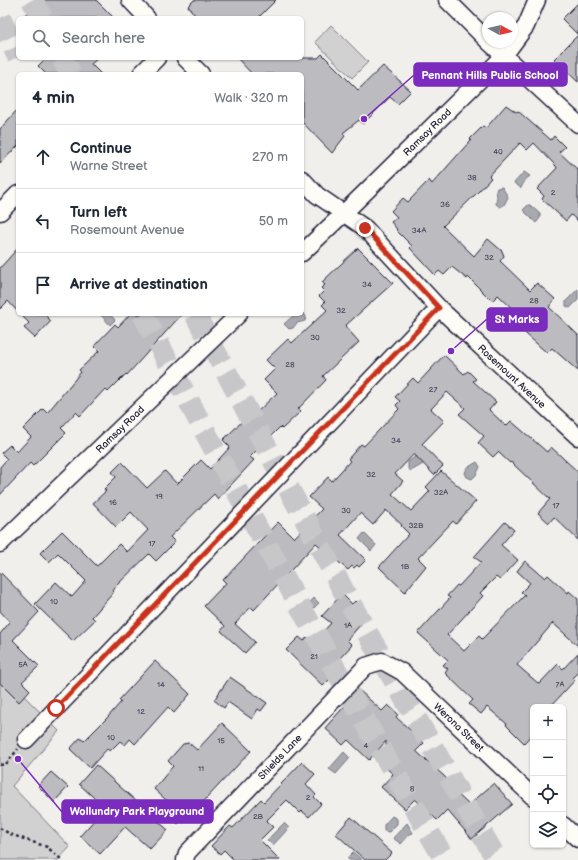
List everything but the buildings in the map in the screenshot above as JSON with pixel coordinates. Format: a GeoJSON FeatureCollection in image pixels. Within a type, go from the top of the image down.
{"type":"FeatureCollection","features":[{"type":"Feature","properties":{"kind":"street"},"geometry":{"type":"LineString","coordinates":[[130,0],[145,16]]}},
{"type":"Feature","properties":{"kind":"street"},"geometry":{"type":"LineString","coordinates":[[447,0],[482,36]]}},
{"type":"Feature","properties":{"kind":"street","name":"Ramsay Road"},"geometry":{"type":"LineString","coordinates":[[304,251],[344,214],[503,57],[526,26],[537,0]]}},
{"type":"Feature","properties":{"kind":"street"},"geometry":{"type":"LineString","coordinates":[[494,48],[503,57],[512,61],[578,124]]}},
{"type":"Feature","properties":{"kind":"street"},"geometry":{"type":"LineString","coordinates":[[143,72],[155,60]]}},
{"type":"Feature","properties":{"kind":"street"},"geometry":{"type":"LineString","coordinates":[[187,60],[199,72]]}},
{"type":"Feature","properties":{"kind":"street","name":"Rosemount Avenue"},"geometry":{"type":"LineString","coordinates":[[304,181],[317,195],[365,228],[439,308],[578,437]]}},
{"type":"Feature","properties":{"kind":"street"},"geometry":{"type":"LineString","coordinates":[[0,212],[16,196]]}},
{"type":"Feature","properties":{"kind":"street"},"geometry":{"type":"LineString","coordinates":[[26,740],[439,308]]}},
{"type":"Feature","properties":{"kind":"street","name":"Ramsay Road"},"geometry":{"type":"LineString","coordinates":[[0,544],[236,316]]}},
{"type":"Feature","properties":{"kind":"street","name":"Werona Street"},"geometry":{"type":"LineString","coordinates":[[382,661],[402,672],[530,794]]}},
{"type":"Feature","properties":{"kind":"street","name":"Shields Lane"},"geometry":{"type":"LineString","coordinates":[[185,860],[187,853],[366,666],[382,661]]}},
{"type":"Feature","properties":{"kind":"street"},"geometry":{"type":"LineString","coordinates":[[566,828],[578,839]]}},
{"type":"Feature","properties":{"kind":"path"},"geometry":{"type":"LineString","coordinates":[[0,765],[6,764],[26,740]]}},
{"type":"Feature","properties":{"kind":"path"},"geometry":{"type":"LineString","coordinates":[[0,828],[10,834],[47,847],[62,860]]}},
{"type":"Feature","properties":{"kind":"shaded area"},"geometry":{"type":"Polygon","coordinates":[[[331,25],[368,62],[352,78],[315,42],[331,25]]]}},
{"type":"Feature","properties":{"kind":"shaded area"},"geometry":{"type":"Polygon","coordinates":[[[524,172],[530,176],[525,180],[521,188],[514,183],[524,172]]]}},
{"type":"Feature","properties":{"kind":"shaded area"},"geometry":{"type":"Polygon","coordinates":[[[502,187],[508,197],[504,205],[500,207],[496,204],[496,191],[497,188],[502,187]]]}},
{"type":"Feature","properties":{"kind":"shaded area"},"geometry":{"type":"Polygon","coordinates":[[[528,205],[540,214],[540,218],[536,223],[523,210],[528,205]]]}},
{"type":"Feature","properties":{"kind":"shaded area"},"geometry":{"type":"Polygon","coordinates":[[[578,289],[578,300],[570,308],[566,306],[566,301],[578,289]]]}},
{"type":"Feature","properties":{"kind":"shaded area"},"geometry":{"type":"Polygon","coordinates":[[[304,314],[306,316],[305,321],[297,323],[293,328],[289,329],[284,324],[293,316],[304,316],[304,314]]]}},
{"type":"Feature","properties":{"kind":"shaded area"},"geometry":{"type":"Polygon","coordinates":[[[102,316],[112,316],[115,320],[110,325],[102,316]]]}},
{"type":"Feature","properties":{"kind":"shaded area"},"geometry":{"type":"Polygon","coordinates":[[[419,454],[428,461],[411,471],[408,469],[408,462],[419,454]]]}},
{"type":"Feature","properties":{"kind":"shaded area"},"geometry":{"type":"Polygon","coordinates":[[[477,462],[480,467],[476,475],[472,479],[467,477],[465,473],[467,468],[477,462]]]}},
{"type":"Feature","properties":{"kind":"shaded area"},"geometry":{"type":"Polygon","coordinates":[[[364,533],[376,545],[371,551],[359,539],[364,533]]]}},
{"type":"Feature","properties":{"kind":"shaded area"},"geometry":{"type":"Polygon","coordinates":[[[314,598],[319,603],[308,614],[303,610],[314,598]]]}},
{"type":"Feature","properties":{"kind":"shaded area"},"geometry":{"type":"Polygon","coordinates":[[[0,672],[59,731],[12,786],[70,847],[58,860],[0,860],[0,672]]]}},
{"type":"Feature","properties":{"kind":"shaded area"},"geometry":{"type":"Polygon","coordinates":[[[344,752],[350,758],[336,774],[329,769],[344,752]]]}},
{"type":"Feature","properties":{"kind":"shaded area"},"geometry":{"type":"Polygon","coordinates":[[[392,816],[397,819],[397,824],[389,832],[384,831],[384,825],[392,816]]]}},
{"type":"Feature","properties":{"kind":"shaded area"},"geometry":{"type":"Polygon","coordinates":[[[284,823],[289,828],[273,845],[267,840],[284,823]]]}},
{"type":"Feature","properties":{"kind":"shaded area"},"geometry":{"type":"Polygon","coordinates":[[[407,823],[413,833],[410,834],[401,844],[393,838],[407,823]]]}},
{"type":"Feature","properties":{"kind":"shaded area"},"geometry":{"type":"Polygon","coordinates":[[[353,852],[362,860],[349,860],[347,858],[353,852]]]}},
{"type":"Feature","properties":{"kind":"tunnel"},"geometry":{"type":"LineString","coordinates":[[32,0],[41,16]]}},
{"type":"Feature","properties":{"kind":"tunnel"},"geometry":{"type":"LineString","coordinates":[[0,18],[16,53]]}},
{"type":"Feature","properties":{"kind":"tunnel"},"geometry":{"type":"LineString","coordinates":[[63,60],[70,72]]}},
{"type":"Feature","properties":{"kind":"tunnel"},"geometry":{"type":"LineString","coordinates":[[144,316],[291,589],[445,860]]}},
{"type":"Feature","properties":{"kind":"tunnel"},"geometry":{"type":"LineString","coordinates":[[196,316],[349,601],[497,860]]}},
{"type":"Feature","properties":{"kind":"place","name":"Pennant Hills Public School"},"geometry":{"type":"Point","coordinates":[364,119]}},
{"type":"Feature","properties":{"kind":"place","name":"St Marks"},"geometry":{"type":"Point","coordinates":[451,351]}},
{"type":"Feature","properties":{"kind":"place","name":"Wollundry Park Playground"},"geometry":{"type":"Point","coordinates":[18,759]}},
{"type":"Feature","properties":{"kind":"route"},"geometry":{"type":"LineString","coordinates":[[56,708],[439,308],[365,228]]}}]}
